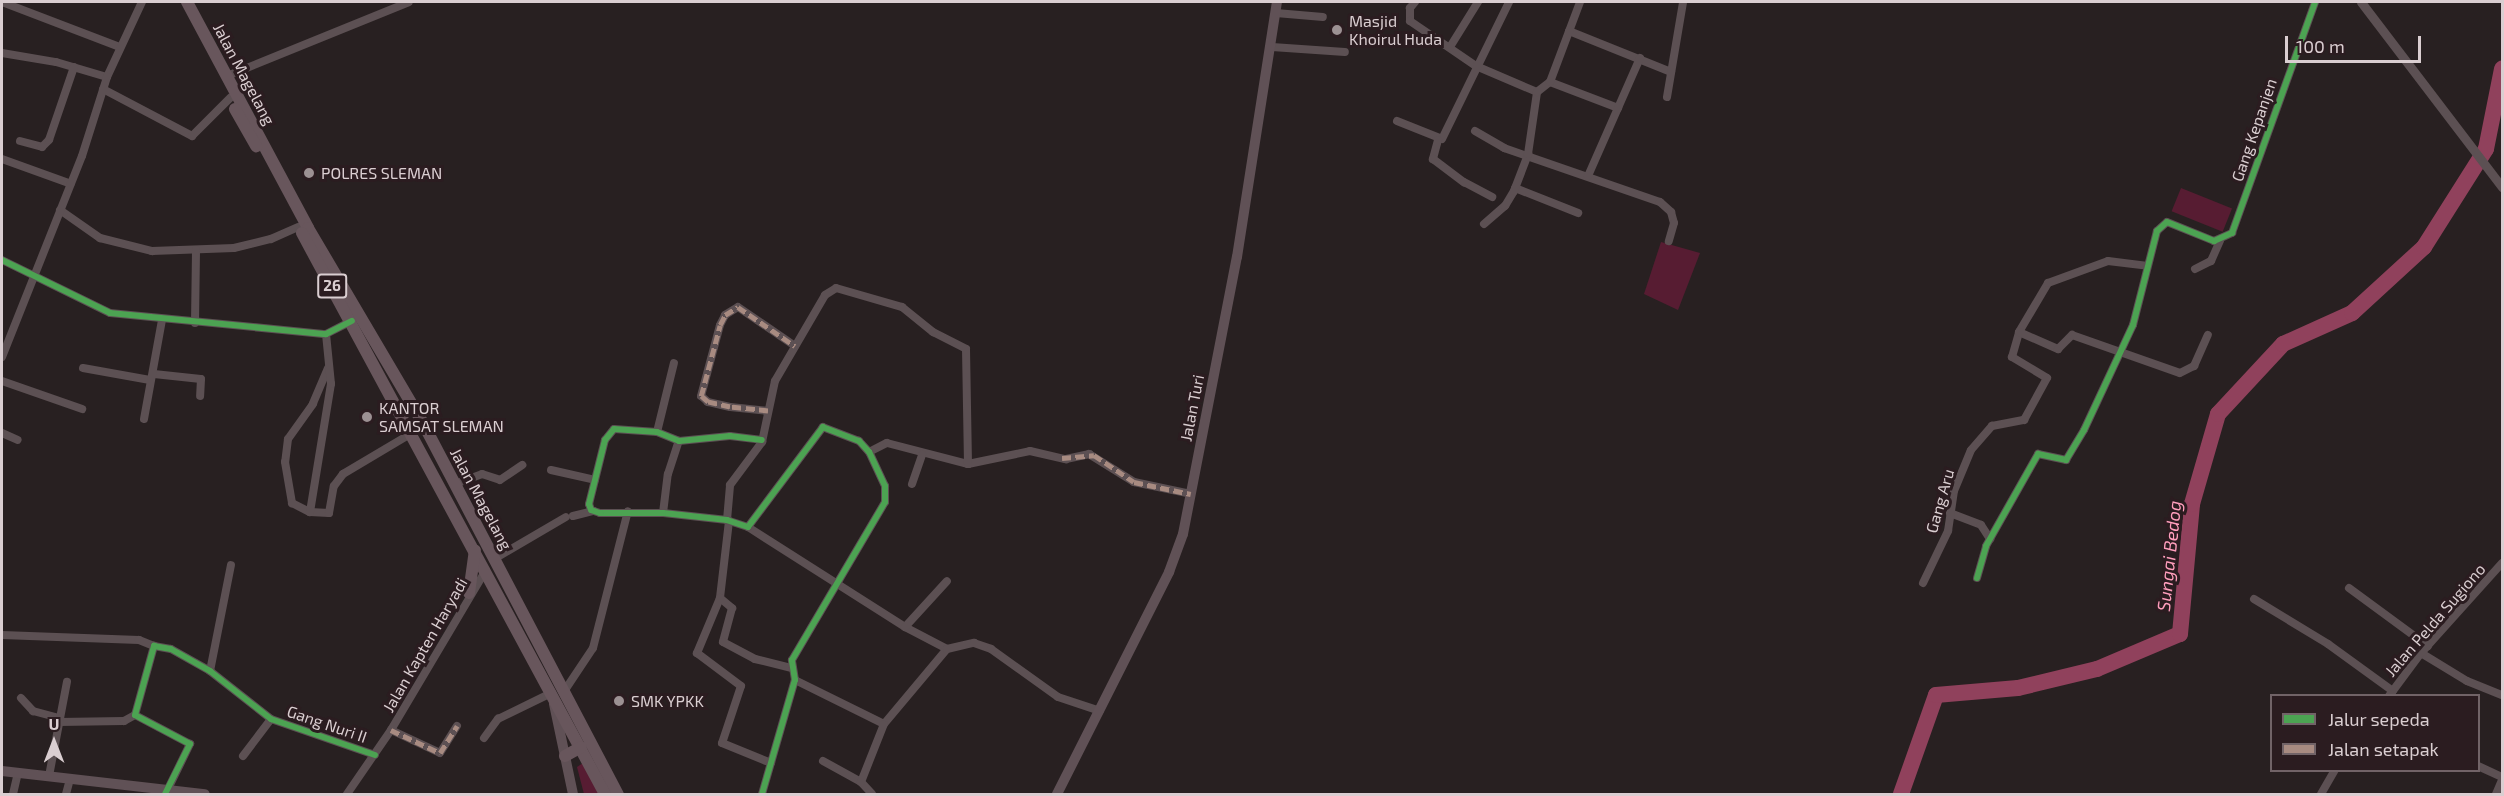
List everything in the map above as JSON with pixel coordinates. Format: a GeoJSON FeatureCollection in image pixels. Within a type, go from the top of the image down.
{"type":"FeatureCollection","features":[{"type":"Feature","properties":{"kind":"highway","name":"Jalan Magelang"},"geometry":{"type":"LineString","coordinates":[[179,2],[298,227],[352,321],[606,795]]}},
{"type":"Feature","properties":{"kind":"highway","name":"Jalan Magelang"},"geometry":{"type":"LineString","coordinates":[[187,2],[308,228],[454,484],[566,690],[618,795]]}},
{"type":"Feature","properties":{"kind":"highway"},"geometry":{"type":"LineString","coordinates":[[469,593],[475,550]]}},
{"type":"Feature","properties":{"kind":"highway"},"geometry":{"type":"LineString","coordinates":[[565,756],[581,747]]}},
{"type":"Feature","properties":{"kind":"main road","name":"Jalan Turi"},"geometry":{"type":"LineString","coordinates":[[1057,795],[1169,572],[1183,534],[1237,257],[1272,47],[1276,7]]}},
{"type":"Feature","properties":{"kind":"main road"},"geometry":{"type":"LineString","coordinates":[[551,693],[573,795]]}},
{"type":"Feature","properties":{"kind":"main road"},"geometry":{"type":"LineString","coordinates":[[2,771],[205,795]]}},
{"type":"Feature","properties":{"kind":"street"},"geometry":{"type":"LineString","coordinates":[[2,2],[120,48]]}},
{"type":"Feature","properties":{"kind":"street"},"geometry":{"type":"LineString","coordinates":[[2,357],[70,184],[107,77],[142,2]]}},
{"type":"Feature","properties":{"kind":"street"},"geometry":{"type":"LineString","coordinates":[[227,76],[409,2]]}},
{"type":"Feature","properties":{"kind":"street"},"geometry":{"type":"LineString","coordinates":[[1415,2],[1410,8],[1410,21],[1450,46],[1476,66],[1537,92]]}},
{"type":"Feature","properties":{"kind":"street"},"geometry":{"type":"LineString","coordinates":[[1450,46],[1478,2]]}},
{"type":"Feature","properties":{"kind":"street"},"geometry":{"type":"LineString","coordinates":[[1492,197],[1433,159],[1438,140],[1442,139],[1509,2]]}},
{"type":"Feature","properties":{"kind":"street"},"geometry":{"type":"LineString","coordinates":[[1484,224],[1505,206],[1515,188],[1528,154],[1537,92],[1550,82],[1580,2]]}},
{"type":"Feature","properties":{"kind":"street"},"geometry":{"type":"LineString","coordinates":[[1667,96],[1683,2]]}},
{"type":"Feature","properties":{"kind":"street","name":"Gang Kepanjen"},"geometry":{"type":"LineString","coordinates":[[2220,241],[2232,233],[2314,2]]}},
{"type":"Feature","properties":{"kind":"street"},"geometry":{"type":"LineString","coordinates":[[2361,2],[2400,48],[2468,146],[2502,187]]}},
{"type":"Feature","properties":{"kind":"street"},"geometry":{"type":"LineString","coordinates":[[1276,7],[1323,17]]}},
{"type":"Feature","properties":{"kind":"street"},"geometry":{"type":"LineString","coordinates":[[1569,31],[1671,72]]}},
{"type":"Feature","properties":{"kind":"street"},"geometry":{"type":"LineString","coordinates":[[1272,47],[1345,52]]}},
{"type":"Feature","properties":{"kind":"street"},"geometry":{"type":"LineString","coordinates":[[2,53],[74,67],[107,77]]}},
{"type":"Feature","properties":{"kind":"street"},"geometry":{"type":"LineString","coordinates":[[1588,176],[1640,58]]}},
{"type":"Feature","properties":{"kind":"street"},"geometry":{"type":"LineString","coordinates":[[20,141],[42,147],[49,140],[74,67]]}},
{"type":"Feature","properties":{"kind":"street"},"geometry":{"type":"LineString","coordinates":[[1550,82],[1618,108]]}},
{"type":"Feature","properties":{"kind":"street"},"geometry":{"type":"LineString","coordinates":[[103,89],[192,136],[230,98]]}},
{"type":"Feature","properties":{"kind":"street"},"geometry":{"type":"LineString","coordinates":[[1397,121],[1438,140]]}},
{"type":"Feature","properties":{"kind":"street"},"geometry":{"type":"LineString","coordinates":[[1475,131],[1504,148],[1528,154],[1660,202],[1671,212],[1674,223],[1669,241]]}},
{"type":"Feature","properties":{"kind":"street"},"geometry":{"type":"LineString","coordinates":[[2,159],[70,184]]}},
{"type":"Feature","properties":{"kind":"street"},"geometry":{"type":"LineString","coordinates":[[1515,188],[1578,213]]}},
{"type":"Feature","properties":{"kind":"street"},"geometry":{"type":"LineString","coordinates":[[60,210],[100,238],[152,251],[196,250],[252,244],[298,227]]}},
{"type":"Feature","properties":{"kind":"street"},"geometry":{"type":"LineString","coordinates":[[1977,578],[1990,539],[2038,454],[2066,460],[2121,355],[2133,326],[2146,266],[2157,231],[2166,223],[2220,241],[2211,261],[2195,269]]}},
{"type":"Feature","properties":{"kind":"street"},"geometry":{"type":"LineString","coordinates":[[195,323],[196,250]]}},
{"type":"Feature","properties":{"kind":"street"},"geometry":{"type":"LineString","coordinates":[[2,260],[97,309],[162,320],[326,334],[352,321]]}},
{"type":"Feature","properties":{"kind":"street"},"geometry":{"type":"LineString","coordinates":[[2146,266],[2108,261],[2048,283],[2019,332],[2058,349],[2068,336],[2180,373],[2190,371],[2201,355],[2208,335]]}},
{"type":"Feature","properties":{"kind":"street"},"geometry":{"type":"LineString","coordinates":[[771,763],[722,743],[741,686],[697,653],[720,598],[730,485],[762,440],[775,381],[825,295],[836,288],[887,306],[902,307],[933,332],[963,346],[968,464]]}},
{"type":"Feature","properties":{"kind":"street"},"geometry":{"type":"LineString","coordinates":[[768,411],[730,407],[708,402],[701,396],[720,325],[725,315],[738,307],[795,346]]}},
{"type":"Feature","properties":{"kind":"street"},"geometry":{"type":"LineString","coordinates":[[144,419],[162,320]]}},
{"type":"Feature","properties":{"kind":"street","name":"Gang Aru"},"geometry":{"type":"LineString","coordinates":[[1923,583],[1948,531],[1954,491],[1971,450],[1992,426],[2024,420],[2047,378],[2012,357],[2019,332]]}},
{"type":"Feature","properties":{"kind":"street"},"geometry":{"type":"LineString","coordinates":[[310,512],[328,411],[326,334]]}},
{"type":"Feature","properties":{"kind":"street"},"geometry":{"type":"LineString","coordinates":[[657,432],[674,363]]}},
{"type":"Feature","properties":{"kind":"street"},"geometry":{"type":"LineString","coordinates":[[83,368],[152,377],[201,379],[200,396]]}},
{"type":"Feature","properties":{"kind":"street"},"geometry":{"type":"LineString","coordinates":[[328,368],[313,404],[292,429],[286,449],[289,497],[292,503],[310,512],[329,513],[334,486],[343,474],[412,433]]}},
{"type":"Feature","properties":{"kind":"street"},"geometry":{"type":"LineString","coordinates":[[2,381],[82,409]]}},
{"type":"Feature","properties":{"kind":"street"},"geometry":{"type":"LineString","coordinates":[[593,511],[589,504],[609,432],[620,427],[657,432],[679,441],[730,436],[762,440]]}},
{"type":"Feature","properties":{"kind":"street"},"geometry":{"type":"LineString","coordinates":[[748,527],[823,428],[859,441],[868,452],[886,497],[838,584],[795,652],[790,668],[795,680],[762,795]]}},
{"type":"Feature","properties":{"kind":"street"},"geometry":{"type":"LineString","coordinates":[[2,433],[18,440]]}},
{"type":"Feature","properties":{"kind":"street"},"geometry":{"type":"LineString","coordinates":[[663,513],[668,474],[679,441]]}},
{"type":"Feature","properties":{"kind":"street"},"geometry":{"type":"LineString","coordinates":[[868,452],[884,442],[922,454],[968,464],[1030,451],[1066,459],[1098,457],[1134,482],[1191,494]]}},
{"type":"Feature","properties":{"kind":"street"},"geometry":{"type":"LineString","coordinates":[[912,484],[922,454]]}},
{"type":"Feature","properties":{"kind":"street"},"geometry":{"type":"LineString","coordinates":[[454,484],[482,474],[500,480],[522,465]]}},
{"type":"Feature","properties":{"kind":"street"},"geometry":{"type":"LineString","coordinates":[[551,470],[595,480]]}},
{"type":"Feature","properties":{"kind":"street"},"geometry":{"type":"LineString","coordinates":[[494,559],[569,517],[593,511],[663,513],[728,521],[748,527],[905,627],[947,648]]}},
{"type":"Feature","properties":{"kind":"street"},"geometry":{"type":"LineString","coordinates":[[566,690],[593,648],[628,511]]}},
{"type":"Feature","properties":{"kind":"street"},"geometry":{"type":"LineString","coordinates":[[1950,513],[1981,525],[1990,539]]}},
{"type":"Feature","properties":{"kind":"street","name":"Jalan Pelda Sugiono"},"geometry":{"type":"LineString","coordinates":[[2391,694],[2421,653],[2502,563]]}},
{"type":"Feature","properties":{"kind":"street"},"geometry":{"type":"LineString","coordinates":[[210,671],[231,565]]}},
{"type":"Feature","properties":{"kind":"street","name":"Jalan Kapten Haryadi"},"geometry":{"type":"LineString","coordinates":[[347,795],[391,730],[469,593],[486,570]]}},
{"type":"Feature","properties":{"kind":"street"},"geometry":{"type":"LineString","coordinates":[[905,627],[947,581]]}},
{"type":"Feature","properties":{"kind":"street"},"geometry":{"type":"LineString","coordinates":[[2349,588],[2428,646]]}},
{"type":"Feature","properties":{"kind":"street"},"geometry":{"type":"LineString","coordinates":[[720,598],[732,608],[723,642],[755,659],[790,668]]}},
{"type":"Feature","properties":{"kind":"street"},"geometry":{"type":"LineString","coordinates":[[2254,599],[2328,644],[2391,694]]}},
{"type":"Feature","properties":{"kind":"street","name":"Gang Nuri II"},"geometry":{"type":"LineString","coordinates":[[2,635],[140,640],[154,646],[171,648],[210,671],[271,719],[375,755]]}},
{"type":"Feature","properties":{"kind":"street"},"geometry":{"type":"LineString","coordinates":[[861,782],[884,724],[947,648],[963,642],[990,648],[1058,697],[1100,711]]}},
{"type":"Feature","properties":{"kind":"street"},"geometry":{"type":"LineString","coordinates":[[21,698],[33,711],[60,720],[124,721],[135,715],[154,646]]}},
{"type":"Feature","properties":{"kind":"street"},"geometry":{"type":"LineString","coordinates":[[2421,653],[2467,681],[2502,695]]}},
{"type":"Feature","properties":{"kind":"street"},"geometry":{"type":"LineString","coordinates":[[795,680],[884,724]]}},
{"type":"Feature","properties":{"kind":"street"},"geometry":{"type":"LineString","coordinates":[[49,776],[67,682]]}},
{"type":"Feature","properties":{"kind":"street"},"geometry":{"type":"LineString","coordinates":[[484,738],[498,719],[551,693]]}},
{"type":"Feature","properties":{"kind":"street"},"geometry":{"type":"LineString","coordinates":[[135,715],[190,744],[167,792]]}},
{"type":"Feature","properties":{"kind":"street"},"geometry":{"type":"LineString","coordinates":[[243,756],[271,719]]}},
{"type":"Feature","properties":{"kind":"street"},"geometry":{"type":"LineString","coordinates":[[391,730],[440,753],[457,726]]}},
{"type":"Feature","properties":{"kind":"street"},"geometry":{"type":"LineString","coordinates":[[822,761],[861,782],[872,795]]}},
{"type":"Feature","properties":{"kind":"street"},"geometry":{"type":"LineString","coordinates":[[2480,767],[2502,779],[2496,795]]}},
{"type":"Feature","properties":{"kind":"street"},"geometry":{"type":"LineString","coordinates":[[2321,795],[2334,772]]}},
{"type":"Feature","properties":{"kind":"street"},"geometry":{"type":"LineString","coordinates":[[13,795],[18,773]]}},
{"type":"Feature","properties":{"kind":"street"},"geometry":{"type":"LineString","coordinates":[[66,795],[70,779]]}},
{"type":"Feature","properties":{"kind":"shaded area"},"geometry":{"type":"Polygon","coordinates":[[[2181,188],[2232,209],[2223,232],[2172,211],[2181,188]]]}},
{"type":"Feature","properties":{"kind":"shaded area"},"geometry":{"type":"Polygon","coordinates":[[[1661,242],[1700,253],[1678,310],[1644,294],[1661,242]]]}},
{"type":"Feature","properties":{"kind":"shaded area"},"geometry":{"type":"Polygon","coordinates":[[[583,763],[600,794],[584,794],[577,767],[583,763]]]}},
{"type":"Feature","properties":{"kind":"waterway","name":"Sungai Bedog"},"geometry":{"type":"LineString","coordinates":[[1901,794],[1936,695],[2018,688],[2097,669],[2180,634],[2192,504],[2218,414],[2283,344],[2352,313],[2424,247],[2486,149],[2502,69]]}},
{"type":"Feature","properties":{"kind":"marked path"},"geometry":{"type":"LineString","coordinates":[[768,411],[730,407],[708,402],[701,396],[720,325],[725,315],[738,307],[795,346]]}},
{"type":"Feature","properties":{"kind":"marked path"},"geometry":{"type":"LineString","coordinates":[[1062,458],[1094,455],[1134,482],[1191,494]]}},
{"type":"Feature","properties":{"kind":"marked path"},"geometry":{"type":"LineString","coordinates":[[391,730],[440,753],[457,726]]}},
{"type":"Feature","properties":{"kind":"cycle path"},"geometry":{"type":"LineString","coordinates":[[1977,578],[1986,546],[2038,454],[2066,460],[2084,430],[2133,325],[2157,231],[2167,222],[2214,241],[2232,233],[2315,2]]}},
{"type":"Feature","properties":{"kind":"cycle path"},"geometry":{"type":"LineString","coordinates":[[2,260],[110,313],[326,334],[352,321]]}},
{"type":"Feature","properties":{"kind":"cycle path"},"geometry":{"type":"LineString","coordinates":[[762,440],[730,436],[679,441],[657,432],[614,429],[605,440],[589,504],[591,510],[600,513],[663,513],[727,520],[748,527],[823,427],[859,441],[869,452],[885,486],[885,502],[792,660],[795,680],[762,794]]}},
{"type":"Feature","properties":{"kind":"cycle path"},"geometry":{"type":"LineString","coordinates":[[165,794],[190,744],[135,715],[154,646],[171,649],[210,671],[271,719],[375,755]]}},
{"type":"Feature","properties":{"kind":"place","name":"Masjid Khoirul Huda"},"geometry":{"type":"Point","coordinates":[1337,30]}},
{"type":"Feature","properties":{"kind":"place","name":"POLRES SLEMAN"},"geometry":{"type":"Point","coordinates":[309,173]}},
{"type":"Feature","properties":{"kind":"place","name":"KANTOR SAMSAT SLEMAN"},"geometry":{"type":"Point","coordinates":[367,417]}},
{"type":"Feature","properties":{"kind":"place","name":"SMK YPKK"},"geometry":{"type":"Point","coordinates":[619,701]}}]}
